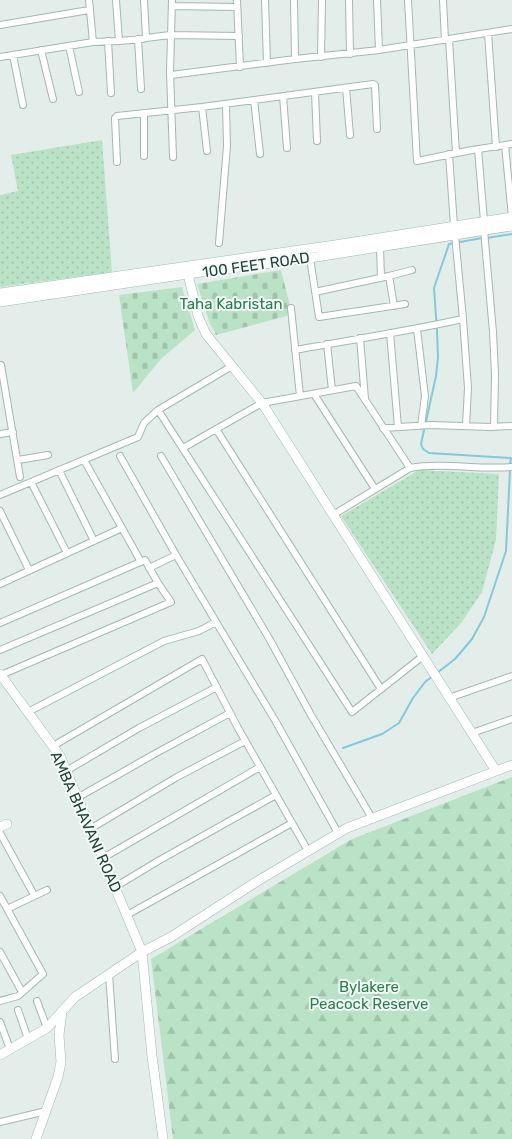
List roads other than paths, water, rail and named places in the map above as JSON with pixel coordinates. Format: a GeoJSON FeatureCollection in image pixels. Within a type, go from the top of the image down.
{"type":"FeatureCollection","features":[{"type":"Feature","properties":{"kind":"main road","name":"100 FEET ROAD"},"geometry":{"type":"LineString","coordinates":[[484,226],[512,217]]}},
{"type":"Feature","properties":{"kind":"main road","name":"100 FEET ROAD"},"geometry":{"type":"LineString","coordinates":[[0,293],[335,245],[484,226],[512,226]]}},
{"type":"Feature","properties":{"kind":"main road","name":"100 FEET ROAD"},"geometry":{"type":"LineString","coordinates":[[0,302],[310,258],[455,230]]}},
{"type":"Feature","properties":{"kind":"main road"},"geometry":{"type":"LineString","coordinates":[[188,274],[200,322],[210,340],[262,403],[496,771]]}},
{"type":"Feature","properties":{"kind":"main road","name":"AMBA BHAVANI ROAD"},"geometry":{"type":"LineString","coordinates":[[0,675],[60,756],[142,952],[152,1056],[163,1139]]}},
{"type":"Feature","properties":{"kind":"main road"},"geometry":{"type":"LineString","coordinates":[[0,1055],[47,1028],[75,997],[142,952],[171,937],[256,882],[347,828],[512,765]]}},
{"type":"Feature","properties":{"kind":"main road"},"geometry":{"type":"LineString","coordinates":[[36,1139],[61,1062],[59,1035],[62,1011]]}},
{"type":"Feature","properties":{"kind":"street"},"geometry":{"type":"LineString","coordinates":[[89,0],[93,42]]}},
{"type":"Feature","properties":{"kind":"street"},"geometry":{"type":"LineString","coordinates":[[116,0],[119,41]]}},
{"type":"Feature","properties":{"kind":"street"},"geometry":{"type":"LineString","coordinates":[[141,89],[144,0]]}},
{"type":"Feature","properties":{"kind":"street"},"geometry":{"type":"LineString","coordinates":[[266,0],[267,63]]}},
{"type":"Feature","properties":{"kind":"street"},"geometry":{"type":"LineString","coordinates":[[294,0],[295,59]]}},
{"type":"Feature","properties":{"kind":"street"},"geometry":{"type":"LineString","coordinates":[[321,56],[322,0]]}},
{"type":"Feature","properties":{"kind":"street"},"geometry":{"type":"LineString","coordinates":[[349,0],[350,54]]}},
{"type":"Feature","properties":{"kind":"street"},"geometry":{"type":"LineString","coordinates":[[377,0],[379,50]]}},
{"type":"Feature","properties":{"kind":"street"},"geometry":{"type":"LineString","coordinates":[[408,0],[417,161],[508,145],[512,217]]}},
{"type":"Feature","properties":{"kind":"street"},"geometry":{"type":"LineString","coordinates":[[443,0],[456,153]]}},
{"type":"Feature","properties":{"kind":"street"},"geometry":{"type":"LineString","coordinates":[[173,157],[170,35],[172,3],[237,3],[240,66]]}},
{"type":"Feature","properties":{"kind":"street"},"geometry":{"type":"LineString","coordinates":[[0,25],[90,10]]}},
{"type":"Feature","properties":{"kind":"street"},"geometry":{"type":"LineString","coordinates":[[171,75],[350,54],[512,29]]}},
{"type":"Feature","properties":{"kind":"street"},"geometry":{"type":"LineString","coordinates":[[488,33],[496,146]]}},
{"type":"Feature","properties":{"kind":"street"},"geometry":{"type":"LineString","coordinates":[[0,57],[93,42],[170,35],[239,36]]}},
{"type":"Feature","properties":{"kind":"street"},"geometry":{"type":"LineString","coordinates":[[108,41],[111,93]]}},
{"type":"Feature","properties":{"kind":"street"},"geometry":{"type":"LineString","coordinates":[[69,46],[79,92]]}},
{"type":"Feature","properties":{"kind":"street"},"geometry":{"type":"LineString","coordinates":[[42,50],[53,99]]}},
{"type":"Feature","properties":{"kind":"street"},"geometry":{"type":"LineString","coordinates":[[13,55],[23,105]]}},
{"type":"Feature","properties":{"kind":"street"},"geometry":{"type":"LineString","coordinates":[[118,162],[115,118],[117,116],[375,85],[378,129]]}},
{"type":"Feature","properties":{"kind":"street"},"geometry":{"type":"LineString","coordinates":[[346,88],[350,135]]}},
{"type":"Feature","properties":{"kind":"street"},"geometry":{"type":"LineString","coordinates":[[315,92],[317,141]]}},
{"type":"Feature","properties":{"kind":"street"},"geometry":{"type":"LineString","coordinates":[[283,96],[287,148]]}},
{"type":"Feature","properties":{"kind":"street"},"geometry":{"type":"LineString","coordinates":[[254,100],[260,154]]}},
{"type":"Feature","properties":{"kind":"street"},"geometry":{"type":"LineString","coordinates":[[219,244],[227,146],[226,104]]}},
{"type":"Feature","properties":{"kind":"street"},"geometry":{"type":"LineString","coordinates":[[202,107],[207,152]]}},
{"type":"Feature","properties":{"kind":"street"},"geometry":{"type":"LineString","coordinates":[[144,113],[144,156]]}},
{"type":"Feature","properties":{"kind":"street"},"geometry":{"type":"LineString","coordinates":[[478,150],[493,332],[495,374],[494,427]]}},
{"type":"Feature","properties":{"kind":"street"},"geometry":{"type":"LineString","coordinates":[[449,154],[464,319],[468,388],[466,426]]}},
{"type":"Feature","properties":{"kind":"street"},"geometry":{"type":"LineString","coordinates":[[380,246],[381,278]]}},
{"type":"Feature","properties":{"kind":"street"},"geometry":{"type":"LineString","coordinates":[[310,258],[319,317],[406,304]]}},
{"type":"Feature","properties":{"kind":"street"},"geometry":{"type":"LineString","coordinates":[[315,292],[412,270]]}},
{"type":"Feature","properties":{"kind":"street"},"geometry":{"type":"LineString","coordinates":[[390,276],[394,306]]}},
{"type":"Feature","properties":{"kind":"street"},"geometry":{"type":"LineString","coordinates":[[291,308],[300,396]]}},
{"type":"Feature","properties":{"kind":"street"},"geometry":{"type":"LineString","coordinates":[[295,350],[464,319]]}},
{"type":"Feature","properties":{"kind":"street"},"geometry":{"type":"LineString","coordinates":[[417,329],[425,396],[421,426]]}},
{"type":"Feature","properties":{"kind":"street"},"geometry":{"type":"LineString","coordinates":[[390,333],[398,427]]}},
{"type":"Feature","properties":{"kind":"street"},"geometry":{"type":"LineString","coordinates":[[360,338],[365,400]]}},
{"type":"Feature","properties":{"kind":"street"},"geometry":{"type":"LineString","coordinates":[[327,344],[332,390]]}},
{"type":"Feature","properties":{"kind":"street"},"geometry":{"type":"LineString","coordinates":[[1,365],[20,478]]}},
{"type":"Feature","properties":{"kind":"street"},"geometry":{"type":"LineString","coordinates":[[0,495],[138,437],[144,423],[158,410],[232,366]]}},
{"type":"Feature","properties":{"kind":"street"},"geometry":{"type":"LineString","coordinates":[[183,448],[262,403],[356,386],[410,468]]}},
{"type":"Feature","properties":{"kind":"street"},"geometry":{"type":"LineString","coordinates":[[314,394],[375,489]]}},
{"type":"Feature","properties":{"kind":"street"},"geometry":{"type":"LineString","coordinates":[[158,410],[352,712],[423,656]]}},
{"type":"Feature","properties":{"kind":"street"},"geometry":{"type":"LineString","coordinates":[[383,428],[512,426]]}},
{"type":"Feature","properties":{"kind":"street"},"geometry":{"type":"LineString","coordinates":[[216,429],[380,690]]}},
{"type":"Feature","properties":{"kind":"street"},"geometry":{"type":"LineString","coordinates":[[0,434],[13,432]]}},
{"type":"Feature","properties":{"kind":"street"},"geometry":{"type":"LineString","coordinates":[[18,460],[48,455]]}},
{"type":"Feature","properties":{"kind":"street"},"geometry":{"type":"LineString","coordinates":[[120,456],[176,555],[276,722],[338,834]]}},
{"type":"Feature","properties":{"kind":"street"},"geometry":{"type":"LineString","coordinates":[[161,456],[266,632],[311,715],[372,818]]}},
{"type":"Feature","properties":{"kind":"street"},"geometry":{"type":"LineString","coordinates":[[84,460],[141,562]]}},
{"type":"Feature","properties":{"kind":"street"},"geometry":{"type":"LineString","coordinates":[[333,515],[410,468],[422,466],[512,467]]}},
{"type":"Feature","properties":{"kind":"street"},"geometry":{"type":"LineString","coordinates":[[59,470],[94,541]]}},
{"type":"Feature","properties":{"kind":"street"},"geometry":{"type":"LineString","coordinates":[[31,482],[67,553]]}},
{"type":"Feature","properties":{"kind":"street"},"geometry":{"type":"LineString","coordinates":[[0,511],[29,570]]}},
{"type":"Feature","properties":{"kind":"street"},"geometry":{"type":"LineString","coordinates":[[0,584],[122,528]]}},
{"type":"Feature","properties":{"kind":"street"},"geometry":{"type":"LineString","coordinates":[[149,568],[176,555]]}},
{"type":"Feature","properties":{"kind":"street"},"geometry":{"type":"LineString","coordinates":[[0,623],[145,560],[171,602],[0,675]]}},
{"type":"Feature","properties":{"kind":"street"},"geometry":{"type":"LineString","coordinates":[[0,650],[158,583]]}},
{"type":"Feature","properties":{"kind":"street"},"geometry":{"type":"LineString","coordinates":[[28,712],[164,641],[199,631],[216,622]]}},
{"type":"Feature","properties":{"kind":"street"},"geometry":{"type":"LineString","coordinates":[[53,746],[202,659],[230,714],[308,851]]}},
{"type":"Feature","properties":{"kind":"street"},"geometry":{"type":"LineString","coordinates":[[449,698],[512,676]]}},
{"type":"Feature","properties":{"kind":"street"},"geometry":{"type":"LineString","coordinates":[[66,772],[139,728],[217,687]]}},
{"type":"Feature","properties":{"kind":"street"},"geometry":{"type":"LineString","coordinates":[[77,798],[230,714]]}},
{"type":"Feature","properties":{"kind":"street"},"geometry":{"type":"LineString","coordinates":[[472,733],[512,719]]}},
{"type":"Feature","properties":{"kind":"street"},"geometry":{"type":"LineString","coordinates":[[90,828],[177,777],[245,741]]}},
{"type":"Feature","properties":{"kind":"street"},"geometry":{"type":"LineString","coordinates":[[103,858],[260,767]]}},
{"type":"Feature","properties":{"kind":"street"},"geometry":{"type":"LineString","coordinates":[[115,887],[276,795]]}},
{"type":"Feature","properties":{"kind":"street"},"geometry":{"type":"LineString","coordinates":[[127,916],[292,823]]}},
{"type":"Feature","properties":{"kind":"street"},"geometry":{"type":"LineString","coordinates":[[0,833],[34,895]]}},
{"type":"Feature","properties":{"kind":"street"},"geometry":{"type":"LineString","coordinates":[[7,909],[47,890]]}},
{"type":"Feature","properties":{"kind":"street"},"geometry":{"type":"LineString","coordinates":[[0,896],[42,974],[18,996],[0,1001]]}},
{"type":"Feature","properties":{"kind":"street"},"geometry":{"type":"LineString","coordinates":[[0,952],[22,992]]}},
{"type":"Feature","properties":{"kind":"street"},"geometry":{"type":"LineString","coordinates":[[109,974],[115,1059]]}},
{"type":"Feature","properties":{"kind":"street"},"geometry":{"type":"LineString","coordinates":[[37,1001],[47,1028]]}},
{"type":"Feature","properties":{"kind":"street"},"geometry":{"type":"LineString","coordinates":[[18,1010],[28,1039]]}},
{"type":"Feature","properties":{"kind":"street"},"geometry":{"type":"LineString","coordinates":[[0,1022],[10,1049]]}},
{"type":"Feature","properties":{"kind":"street"},"geometry":{"type":"LineString","coordinates":[[0,1122],[46,1111]]}},
{"type":"Feature","properties":{"kind":"waterway"},"geometry":{"type":"LineString","coordinates":[[487,238],[512,234]]}},
{"type":"Feature","properties":{"kind":"waterway"},"geometry":{"type":"LineString","coordinates":[[482,238],[449,244],[434,288],[438,357],[436,376],[421,444],[423,449],[429,453],[511,458],[510,465]]}},
{"type":"Feature","properties":{"kind":"waterway"},"geometry":{"type":"LineString","coordinates":[[437,673],[455,659],[472,639],[484,617],[506,551],[510,470]]}},
{"type":"Feature","properties":{"kind":"waterway"},"geometry":{"type":"LineString","coordinates":[[343,748],[382,734],[399,723],[413,698],[425,682],[433,676]]}},
{"type":"Feature","properties":{"kind":"park label","name":"Taha Kabristan"},"geometry":{"type":"Point","coordinates":[231,304]}},
{"type":"Feature","properties":{"kind":"park label","name":"Bylakere Peacock Reserve"},"geometry":{"type":"Point","coordinates":[369,996]}}]}
